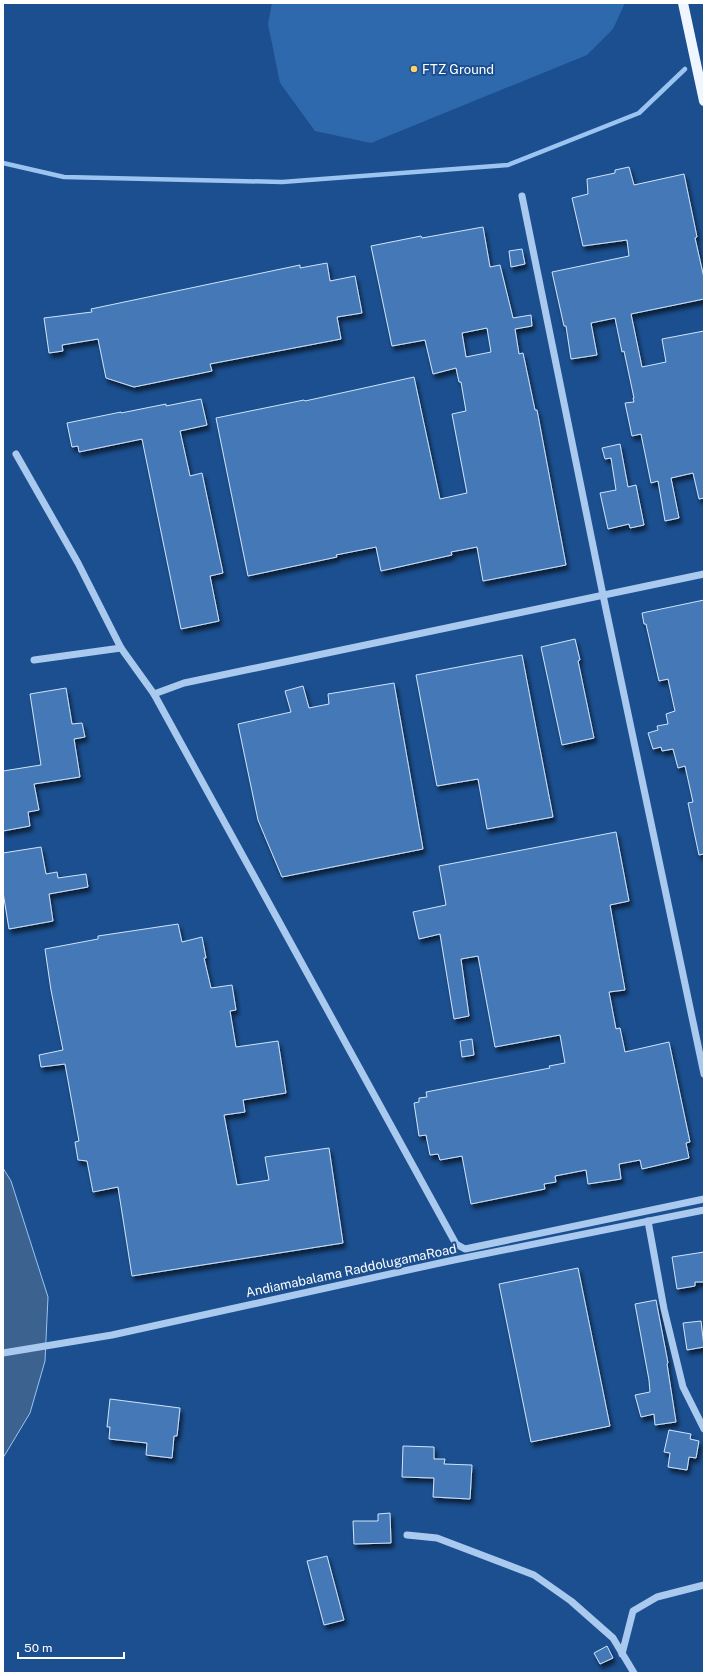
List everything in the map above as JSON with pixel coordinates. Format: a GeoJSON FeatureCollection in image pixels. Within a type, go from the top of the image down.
{"type":"FeatureCollection","features":[{"type":"Feature","properties":{"kind":"main road"},"geometry":{"type":"LineString","coordinates":[[683,3],[704,101]]}},
{"type":"Feature","properties":{"kind":"street"},"geometry":{"type":"LineString","coordinates":[[522,196],[603,594],[704,1074]]}},
{"type":"Feature","properties":{"kind":"street"},"geometry":{"type":"LineString","coordinates":[[16,454],[78,563],[120,648],[154,694],[456,1244],[465,1249],[704,1199]]}},
{"type":"Feature","properties":{"kind":"street"},"geometry":{"type":"LineString","coordinates":[[154,694],[184,682],[704,574]]}},
{"type":"Feature","properties":{"kind":"street"},"geometry":{"type":"LineString","coordinates":[[34,660],[120,648]]}},
{"type":"Feature","properties":{"kind":"street","name":"Andiamabalama RaddolugamaRoad"},"geometry":{"type":"LineString","coordinates":[[3,1352],[112,1335],[449,1261],[704,1210]]}},
{"type":"Feature","properties":{"kind":"street"},"geometry":{"type":"LineString","coordinates":[[648,1221],[664,1309],[683,1388],[704,1429]]}},
{"type":"Feature","properties":{"kind":"street"},"geometry":{"type":"LineString","coordinates":[[407,1535],[437,1538],[534,1576],[576,1605],[613,1638],[634,1673]]}},
{"type":"Feature","properties":{"kind":"street"},"geometry":{"type":"LineString","coordinates":[[622,1654],[633,1611],[657,1597],[704,1586]]}},
{"type":"Feature","properties":{"kind":"shaded area","name":"FTZ Ground"},"geometry":{"type":"Polygon","coordinates":[[[272,3],[625,3],[613,29],[587,55],[371,143],[315,131],[280,83],[268,24],[272,3]]]}},
{"type":"Feature","properties":{"kind":"shaded area"},"geometry":{"type":"Polygon","coordinates":[[[3,1168],[11,1181],[48,1297],[45,1361],[30,1413],[3,1458],[3,1168]]]}},
{"type":"Feature","properties":{"kind":"building"},"geometry":{"type":"Polygon","coordinates":[[[629,167],[634,185],[684,174],[697,237],[695,238],[704,278],[704,299],[631,314],[642,367],[666,362],[662,339],[704,331],[704,498],[699,499],[693,473],[671,478],[679,518],[665,521],[658,481],[651,483],[641,434],[632,436],[625,403],[634,402],[634,398],[615,318],[591,323],[597,355],[571,359],[566,326],[564,326],[552,272],[629,256],[627,240],[583,246],[572,198],[588,194],[587,179],[615,173],[615,170],[629,167]]]}},
{"type":"Feature","properties":{"kind":"building"},"geometry":{"type":"Polygon","coordinates":[[[483,227],[490,267],[500,265],[513,318],[531,315],[532,326],[515,329],[519,354],[523,353],[535,410],[537,410],[566,565],[483,581],[477,547],[451,552],[452,555],[381,571],[376,547],[248,576],[216,418],[305,401],[414,377],[440,499],[467,493],[452,414],[466,411],[461,382],[459,382],[456,368],[433,374],[425,340],[392,346],[371,246],[421,236],[422,238],[483,227]],[[487,328],[462,333],[466,357],[491,352],[487,328]]]}},
{"type":"Feature","properties":{"kind":"building"},"geometry":{"type":"Polygon","coordinates":[[[522,249],[525,264],[511,267],[509,251],[522,249]]]}},
{"type":"Feature","properties":{"kind":"building"},"geometry":{"type":"Polygon","coordinates":[[[327,263],[330,281],[355,276],[362,313],[337,317],[341,339],[210,364],[212,371],[134,387],[106,378],[98,339],[62,345],[63,351],[49,353],[44,318],[92,312],[91,309],[300,265],[300,268],[327,263]]]}},
{"type":"Feature","properties":{"kind":"building"},"geometry":{"type":"Polygon","coordinates":[[[201,399],[207,425],[180,431],[190,476],[202,473],[223,573],[210,576],[219,621],[181,629],[142,439],[79,452],[78,446],[72,447],[67,423],[121,412],[166,404],[166,406],[201,399]]]}},
{"type":"Feature","properties":{"kind":"building"},"geometry":{"type":"Polygon","coordinates":[[[620,444],[628,487],[636,485],[644,525],[630,528],[629,524],[608,529],[600,493],[616,490],[611,458],[605,459],[602,448],[620,444]]]}},
{"type":"Feature","properties":{"kind":"building"},"geometry":{"type":"Polygon","coordinates":[[[704,600],[704,854],[699,855],[688,803],[693,802],[685,766],[678,768],[673,749],[662,751],[661,747],[653,749],[648,733],[658,730],[657,726],[668,724],[666,714],[675,711],[668,679],[659,681],[646,624],[644,624],[642,613],[704,600]]]}},
{"type":"Feature","properties":{"kind":"building"},"geometry":{"type":"Polygon","coordinates":[[[575,639],[580,660],[578,661],[594,738],[562,745],[541,647],[575,639]]]}},
{"type":"Feature","properties":{"kind":"building"},"geometry":{"type":"Polygon","coordinates":[[[522,655],[553,817],[487,829],[478,779],[437,786],[416,675],[522,655]]]}},
{"type":"Feature","properties":{"kind":"building"},"geometry":{"type":"Polygon","coordinates":[[[394,683],[423,849],[282,877],[258,820],[238,724],[291,712],[285,691],[303,686],[309,708],[329,704],[328,694],[394,683]]]}},
{"type":"Feature","properties":{"kind":"building"},"geometry":{"type":"Polygon","coordinates":[[[66,688],[72,724],[82,723],[85,737],[74,739],[80,777],[34,784],[39,810],[28,812],[30,826],[3,831],[3,771],[41,765],[30,694],[66,688]]]}},
{"type":"Feature","properties":{"kind":"building"},"geometry":{"type":"Polygon","coordinates":[[[616,832],[629,901],[610,905],[625,990],[609,992],[616,1029],[620,1028],[625,1052],[669,1042],[690,1142],[686,1143],[689,1158],[642,1169],[640,1160],[619,1164],[621,1179],[588,1184],[586,1170],[555,1176],[556,1182],[544,1184],[545,1189],[471,1204],[462,1156],[440,1160],[438,1154],[430,1155],[426,1135],[419,1136],[414,1103],[419,1102],[419,1098],[427,1097],[426,1092],[550,1068],[549,1066],[565,1063],[560,1035],[495,1047],[478,956],[461,959],[469,1016],[454,1019],[440,934],[419,939],[413,912],[446,905],[439,866],[616,832]]]}},
{"type":"Feature","properties":{"kind":"building"},"geometry":{"type":"Polygon","coordinates":[[[41,847],[46,874],[57,872],[58,878],[86,874],[88,887],[49,894],[53,921],[9,929],[3,892],[3,853],[41,847]]]}},
{"type":"Feature","properties":{"kind":"building"},"geometry":{"type":"Polygon","coordinates":[[[178,924],[182,942],[202,937],[206,958],[204,958],[211,988],[232,985],[236,1010],[230,1011],[236,1047],[278,1041],[286,1093],[243,1100],[245,1112],[224,1115],[237,1185],[269,1180],[265,1157],[329,1148],[343,1243],[132,1276],[118,1187],[93,1192],[87,1161],[78,1160],[75,1142],[79,1141],[65,1064],[41,1067],[39,1055],[63,1050],[51,990],[45,949],[98,939],[98,936],[178,924]]]}},
{"type":"Feature","properties":{"kind":"building"},"geometry":{"type":"Polygon","coordinates":[[[472,1039],[474,1055],[462,1057],[460,1041],[472,1039]]]}},
{"type":"Feature","properties":{"kind":"building"},"geometry":{"type":"Polygon","coordinates":[[[704,1252],[704,1282],[695,1282],[695,1286],[677,1289],[672,1257],[704,1252]]]}},
{"type":"Feature","properties":{"kind":"building"},"geometry":{"type":"Polygon","coordinates":[[[578,1268],[610,1426],[531,1442],[499,1284],[578,1268]]]}},
{"type":"Feature","properties":{"kind":"building"},"geometry":{"type":"Polygon","coordinates":[[[656,1300],[668,1363],[676,1422],[655,1425],[654,1414],[641,1417],[635,1395],[650,1392],[635,1304],[656,1300]]]}},
{"type":"Feature","properties":{"kind":"building"},"geometry":{"type":"Polygon","coordinates":[[[701,1321],[704,1347],[687,1350],[683,1323],[701,1321]]]}},
{"type":"Feature","properties":{"kind":"building"},"geometry":{"type":"Polygon","coordinates":[[[110,1399],[180,1408],[177,1436],[174,1436],[172,1458],[146,1455],[147,1443],[109,1439],[110,1427],[107,1427],[110,1399]]]}},
{"type":"Feature","properties":{"kind":"building"},"geometry":{"type":"Polygon","coordinates":[[[669,1430],[691,1434],[690,1439],[699,1441],[696,1458],[689,1457],[687,1470],[668,1467],[670,1453],[664,1452],[669,1430]]]}},
{"type":"Feature","properties":{"kind":"building"},"geometry":{"type":"Polygon","coordinates":[[[403,1446],[434,1447],[434,1459],[445,1459],[444,1464],[472,1465],[470,1499],[433,1497],[434,1478],[402,1477],[403,1446]]]}},
{"type":"Feature","properties":{"kind":"building"},"geometry":{"type":"Polygon","coordinates":[[[390,1513],[391,1543],[354,1544],[353,1521],[378,1521],[378,1514],[390,1513]]]}},
{"type":"Feature","properties":{"kind":"building"},"geometry":{"type":"Polygon","coordinates":[[[327,1556],[344,1620],[324,1625],[307,1561],[327,1556]]]}},
{"type":"Feature","properties":{"kind":"building"},"geometry":{"type":"Polygon","coordinates":[[[607,1646],[613,1658],[600,1664],[594,1653],[607,1646]]]}},
{"type":"Feature","properties":{"kind":"waterway"},"geometry":{"type":"LineString","coordinates":[[3,163],[64,177],[282,182],[508,165],[639,113],[685,69]]}},
{"type":"Feature","properties":{"kind":"place","name":"FTZ Ground"},"geometry":{"type":"Point","coordinates":[414,69]}}]}
